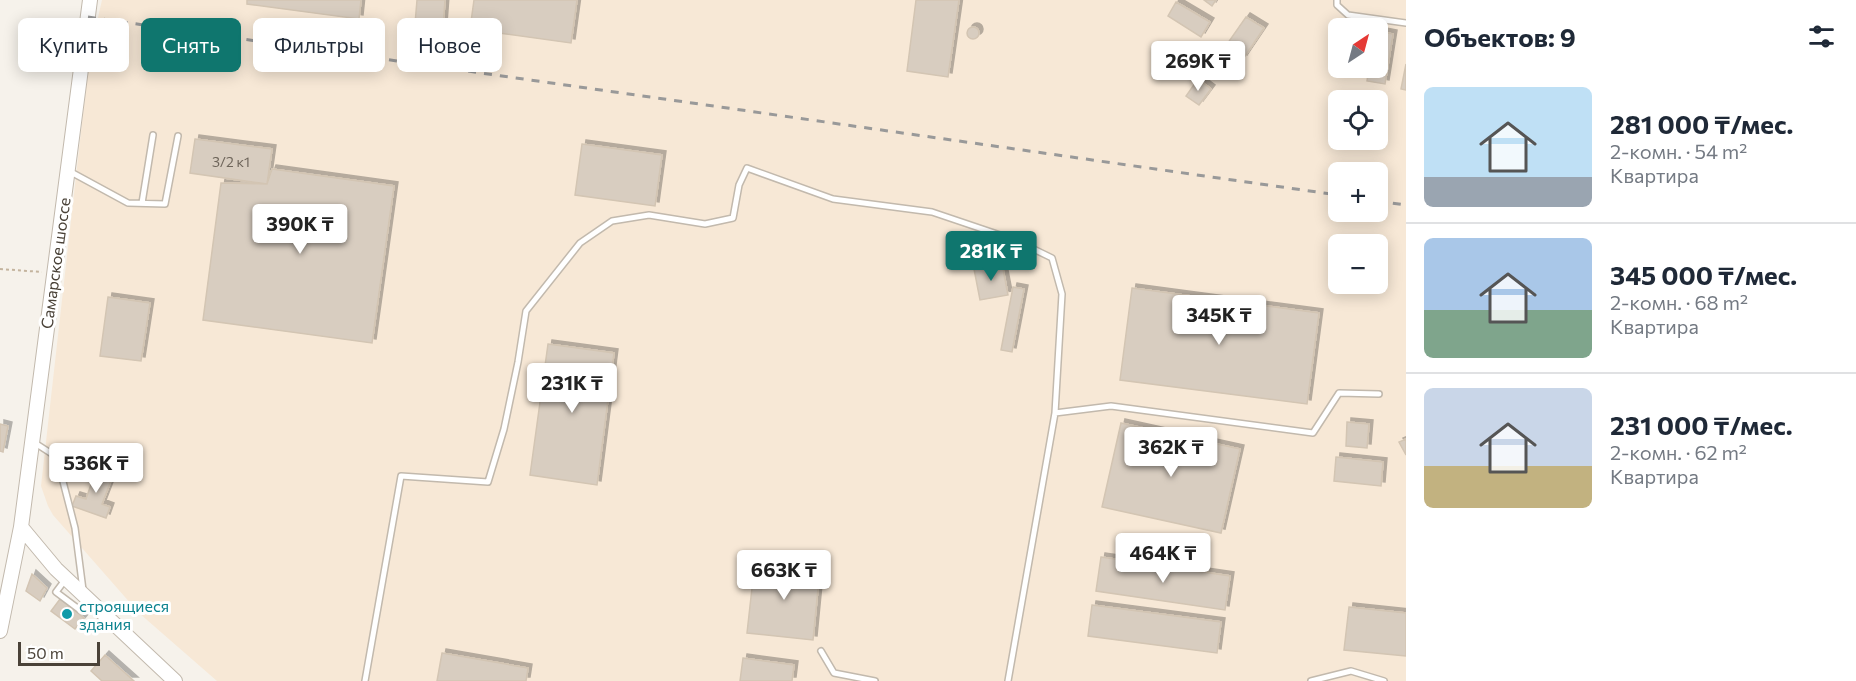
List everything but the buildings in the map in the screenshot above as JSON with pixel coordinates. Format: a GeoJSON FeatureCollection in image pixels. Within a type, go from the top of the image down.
{"type":"FeatureCollection","features":[{"type":"Feature","properties":{"kind":"street","name":"Самарское шоссе"},"geometry":{"type":"LineString","coordinates":[[0,631],[21,527],[90,0]]}},
{"type":"Feature","properties":{"kind":"street"},"geometry":{"type":"LineString","coordinates":[[21,527],[56,569],[175,681]]}},
{"type":"Feature","properties":{"kind":"lane"},"geometry":{"type":"LineString","coordinates":[[1337,0],[1337,5],[1348,15],[1406,23]]}},
{"type":"Feature","properties":{"kind":"lane"},"geometry":{"type":"LineString","coordinates":[[142,202],[153,135]]}},
{"type":"Feature","properties":{"kind":"lane"},"geometry":{"type":"LineString","coordinates":[[68,171],[128,203],[165,204],[178,136]]}},
{"type":"Feature","properties":{"kind":"lane"},"geometry":{"type":"LineString","coordinates":[[364,681],[401,476],[488,482],[504,429],[526,311],[580,243],[612,221],[649,215],[705,224],[733,218],[739,185],[747,168],[833,199],[932,212],[1015,240],[1052,258],[1062,294],[1055,413],[1008,681]]}},
{"type":"Feature","properties":{"kind":"lane"},"geometry":{"type":"LineString","coordinates":[[1055,413],[1111,406],[1313,433],[1339,393],[1379,394]]}},
{"type":"Feature","properties":{"kind":"lane"},"geometry":{"type":"LineString","coordinates":[[32,441],[52,454],[59,466],[75,528],[83,595]]}},
{"type":"Feature","properties":{"kind":"lane"},"geometry":{"type":"LineString","coordinates":[[66,579],[56,592],[80,610]]}},
{"type":"Feature","properties":{"kind":"lane"},"geometry":{"type":"LineString","coordinates":[[821,651],[834,673],[875,681]]}},
{"type":"Feature","properties":{"kind":"lane"},"geometry":{"type":"LineString","coordinates":[[1311,681],[1351,671],[1384,681]]}},
{"type":"Feature","properties":{"kind":"path"},"geometry":{"type":"LineString","coordinates":[[0,269],[54,273]]}},
{"type":"Feature","properties":{"kind":"shaded area"},"geometry":{"type":"Polygon","coordinates":[[[102,0],[1406,0],[1406,681],[217,681],[139,613],[53,515],[41,486],[88,72],[129,72],[129,18],[98,18],[102,0]]]}},
{"type":"Feature","properties":{"kind":"railway"},"geometry":{"type":"LineString","coordinates":[[88,17],[1328,194]]}},
{"type":"Feature","properties":{"kind":"railway"},"geometry":{"type":"LineString","coordinates":[[1388,203],[1406,205]]}},
{"type":"Feature","properties":{"kind":"place","name":"строящиеся здания"},"geometry":{"type":"Point","coordinates":[67,614]}}]}
